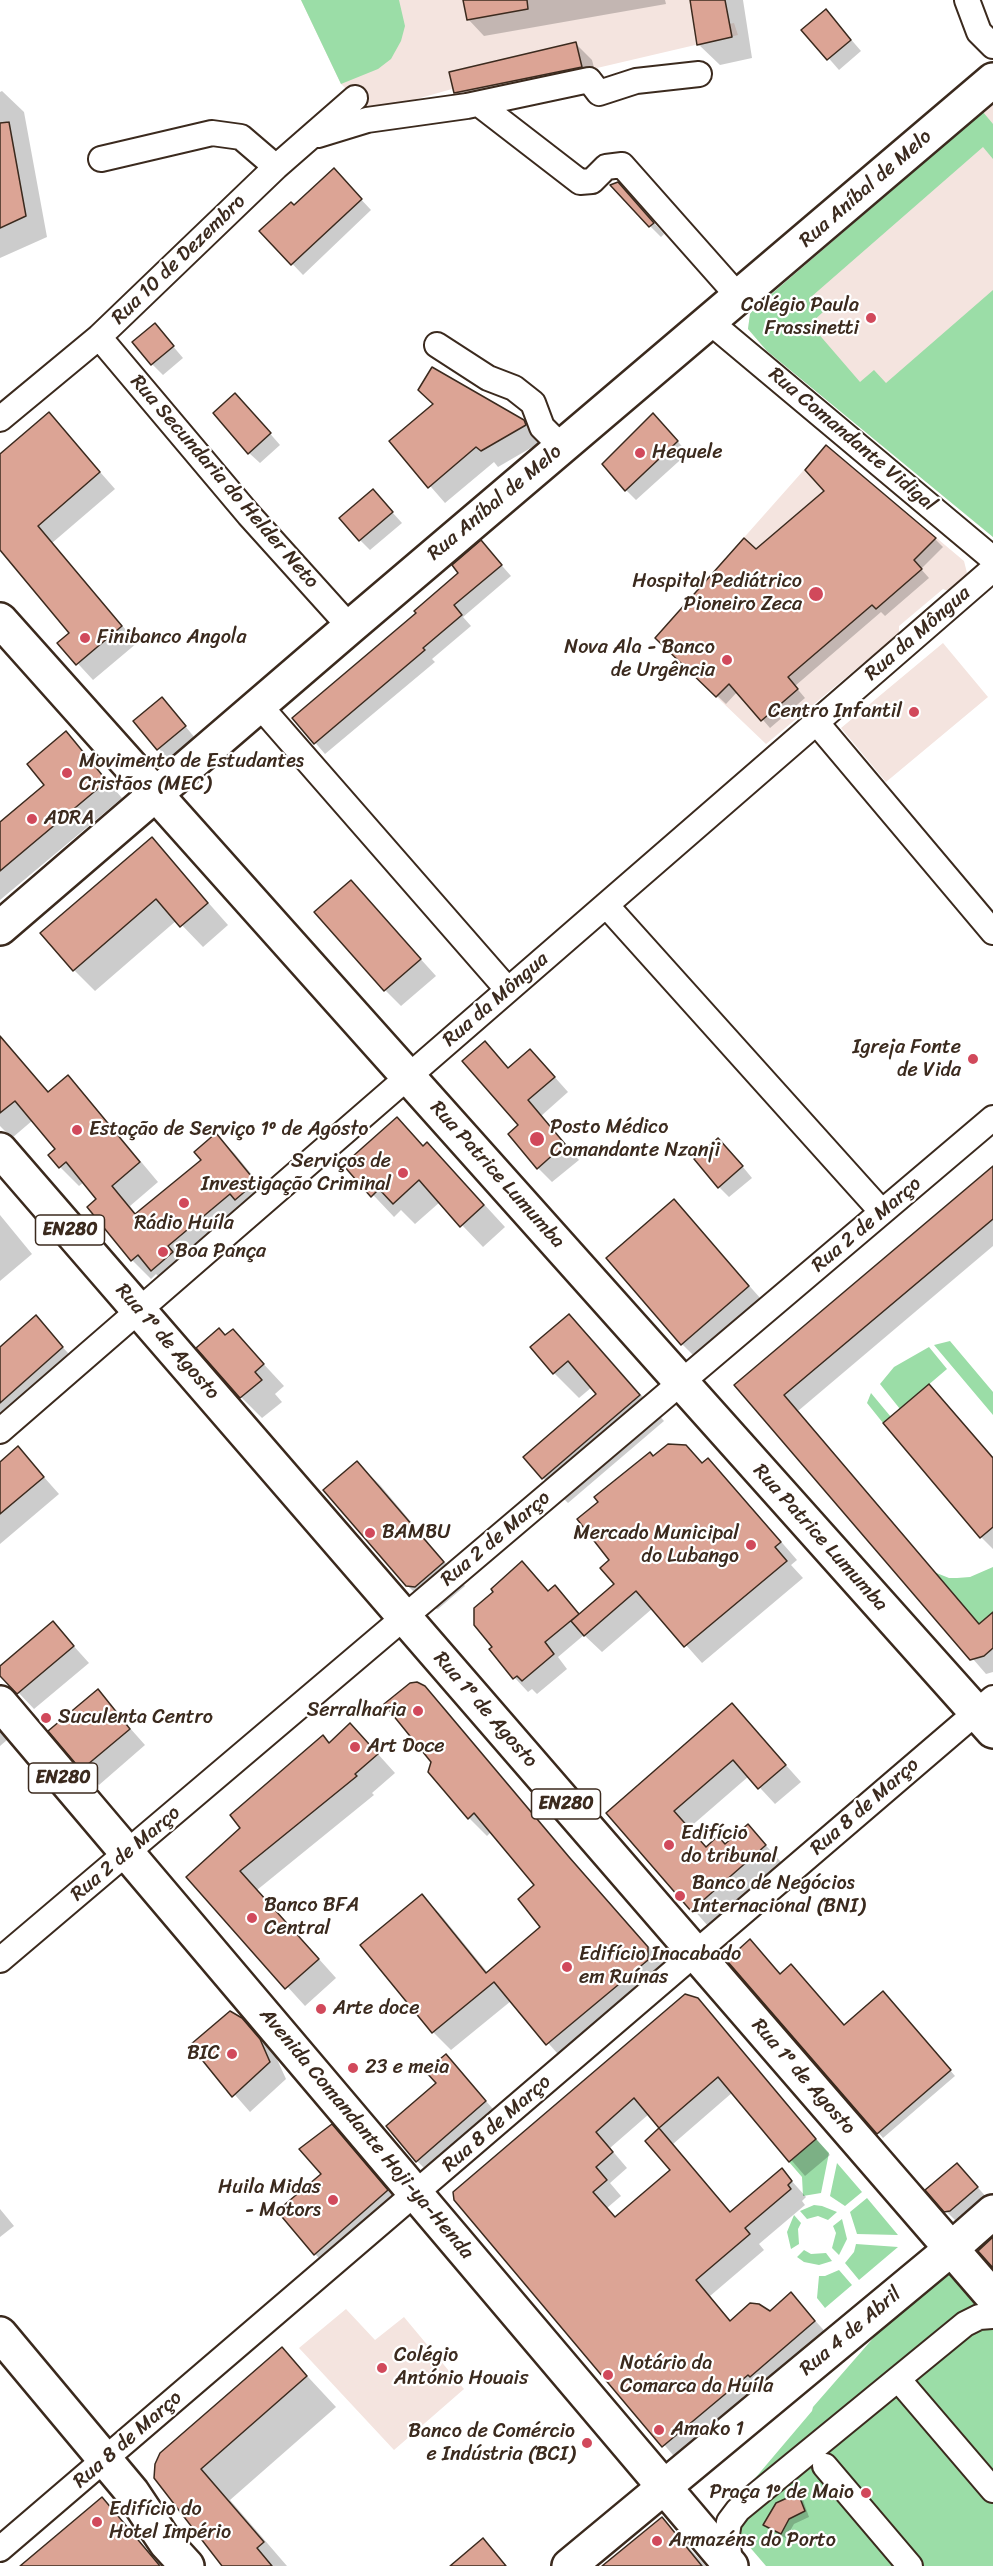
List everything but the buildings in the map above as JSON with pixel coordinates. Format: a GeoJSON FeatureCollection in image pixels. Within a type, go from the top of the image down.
{"type":"FeatureCollection","features":[{"type":"Feature","properties":{"kind":"street"},"geometry":{"type":"LineString","coordinates":[[967,0],[979,32],[993,46]]}},
{"type":"Feature","properties":{"kind":"street"},"geometry":{"type":"LineString","coordinates":[[307,139],[367,120],[479,104],[589,80],[599,93],[636,81],[699,74]]}},
{"type":"Feature","properties":{"kind":"street","name":"Rua Aníbal de Melo"},"geometry":{"type":"LineString","coordinates":[[0,928],[561,446],[993,80]]}},
{"type":"Feature","properties":{"kind":"street","name":"Rua 10 de Dezembro"},"geometry":{"type":"LineString","coordinates":[[0,419],[99,337],[276,167],[356,98]]}},
{"type":"Feature","properties":{"kind":"street"},"geometry":{"type":"LineString","coordinates":[[479,104],[580,182],[592,181],[606,167],[622,165],[739,297]]}},
{"type":"Feature","properties":{"kind":"street"},"geometry":{"type":"LineString","coordinates":[[101,159],[212,134],[241,137],[276,167]]}},
{"type":"Feature","properties":{"kind":"street","name":"Rua Comandante Vidigal"},"geometry":{"type":"LineString","coordinates":[[710,322],[993,559]]}},
{"type":"Feature","properties":{"kind":"street","name":"Rua Secundaria do Helder Neto"},"geometry":{"type":"LineString","coordinates":[[99,337],[249,515],[350,627]]}},
{"type":"Feature","properties":{"kind":"street"},"geometry":{"type":"LineString","coordinates":[[437,345],[488,378],[514,388],[533,403],[542,427],[561,446]]}},
{"type":"Feature","properties":{"kind":"street","name":"Rua da Môngua"},"geometry":{"type":"LineString","coordinates":[[0,1431],[993,568]]}},
{"type":"Feature","properties":{"kind":"street","name":"Rua Patrice Lumumba"},"geometry":{"type":"LineString","coordinates":[[0,620],[681,1382],[987,1714]]}},
{"type":"Feature","properties":{"kind":"street"},"geometry":{"type":"LineString","coordinates":[[259,705],[508,990]]}},
{"type":"Feature","properties":{"kind":"street"},"geometry":{"type":"LineString","coordinates":[[816,722],[993,933]]}},
{"type":"Feature","properties":{"kind":"street"},"geometry":{"type":"LineString","coordinates":[[606,905],[882,1212]]}},
{"type":"Feature","properties":{"kind":"street","name":"Rua 2 de Março"},"geometry":{"type":"LineString","coordinates":[[0,1960],[993,1118]]}},
{"type":"Feature","properties":{"kind":"street","name":"Rua 1º de Agosto"},"geometry":{"type":"LineString","coordinates":[[0,1150],[993,2297]]}},
{"type":"Feature","properties":{"kind":"street","name":"Avenida Comandante Hoji-ya-Henda"},"geometry":{"type":"LineString","coordinates":[[0,1703],[731,2566]]}},
{"type":"Feature","properties":{"kind":"street","name":"Rua 8 de Março"},"geometry":{"type":"LineString","coordinates":[[0,2549],[695,1953],[987,1714]]}},
{"type":"Feature","properties":{"kind":"street","name":"Rua 4 de Abril"},"geometry":{"type":"LineString","coordinates":[[569,2566],[993,2212]]}},
{"type":"Feature","properties":{"kind":"street"},"geometry":{"type":"LineString","coordinates":[[731,2566],[729,2522],[738,2510],[965,2324],[979,2317],[993,2316]]}},
{"type":"Feature","properties":{"kind":"street"},"geometry":{"type":"LineString","coordinates":[[0,2334],[132,2492],[166,2543],[186,2566]]}},
{"type":"Feature","properties":{"kind":"street"},"geometry":{"type":"LineString","coordinates":[[898,2379],[993,2490]]}},
{"type":"Feature","properties":{"kind":"street"},"geometry":{"type":"LineString","coordinates":[[825,2466],[910,2566]]}},
{"type":"Feature","properties":{"kind":"shaded area"},"geometry":{"type":"Polygon","coordinates":[[[301,0],[725,0],[729,24],[734,23],[738,35],[456,101],[452,89],[371,112],[341,84],[301,0]]]}},
{"type":"Feature","properties":{"kind":"shaded area","name":"Colégio Paula Frassinetti"},"geometry":{"type":"Polygon","coordinates":[[[993,104],[993,537],[767,351],[748,329],[750,314],[754,309],[993,104]]]}},
{"type":"Feature","properties":{"kind":"shaded area","name":"Hospital Pediátrico Pioneiro Zeca"},"geometry":{"type":"Polygon","coordinates":[[[826,445],[964,561],[967,573],[949,591],[943,589],[899,626],[897,635],[766,744],[655,638],[826,445]]]}},
{"type":"Feature","properties":{"kind":"shaded area","name":"Centro Infantil"},"geometry":{"type":"Polygon","coordinates":[[[943,643],[988,697],[886,782],[841,728],[943,643]]]}},
{"type":"Feature","properties":{"kind":"shaded area","name":"Colégio António Houais"},"geometry":{"type":"Polygon","coordinates":[[[346,2309],[375,2340],[404,2317],[464,2389],[394,2450],[299,2348],[346,2309]]]}},
{"type":"Feature","properties":{"kind":"green space"},"geometry":{"type":"Polygon","coordinates":[[[301,0],[399,0],[405,26],[401,41],[391,59],[378,69],[341,84],[301,0]]]}},
{"type":"Feature","properties":{"kind":"green space"},"geometry":{"type":"Polygon","coordinates":[[[983,112],[993,124],[993,159],[983,147],[811,297],[823,312],[810,324],[860,382],[874,370],[886,383],[993,290],[993,537],[767,351],[748,329],[750,314],[754,309],[983,112]]]}},
{"type":"Feature","properties":{"kind":"green space"},"geometry":{"type":"Polygon","coordinates":[[[950,1341],[993,1392],[993,1415],[934,1345],[950,1341]]]}},
{"type":"Feature","properties":{"kind":"green space"},"geometry":{"type":"Polygon","coordinates":[[[929,1347],[947,1369],[900,1409],[880,1384],[894,1367],[929,1347]]]}},
{"type":"Feature","properties":{"kind":"green space"},"geometry":{"type":"Polygon","coordinates":[[[871,1393],[891,1417],[883,1423],[867,1403],[871,1393]]]}},
{"type":"Feature","properties":{"kind":"green space"},"geometry":{"type":"Polygon","coordinates":[[[993,1567],[993,1612],[979,1624],[934,1572],[949,1578],[970,1577],[993,1567]]]}},
{"type":"Feature","properties":{"kind":"green space"},"geometry":{"type":"Polygon","coordinates":[[[816,2139],[829,2153],[821,2193],[803,2196],[802,2177],[789,2162],[816,2139]]]}},
{"type":"Feature","properties":{"kind":"green space"},"geometry":{"type":"Polygon","coordinates":[[[837,2163],[862,2192],[845,2206],[830,2196],[837,2163]]]}},
{"type":"Feature","properties":{"kind":"green space"},"geometry":{"type":"Polygon","coordinates":[[[867,2198],[898,2235],[857,2234],[850,2212],[867,2198]]]}},
{"type":"Feature","properties":{"kind":"green space"},"geometry":{"type":"Polygon","coordinates":[[[814,2205],[837,2212],[828,2220],[818,2216],[807,2219],[800,2211],[814,2205]]]}},
{"type":"Feature","properties":{"kind":"green space"},"geometry":{"type":"Polygon","coordinates":[[[794,2215],[801,2223],[798,2229],[799,2244],[791,2249],[787,2232],[794,2215]]]}},
{"type":"Feature","properties":{"kind":"green space"},"geometry":{"type":"Polygon","coordinates":[[[842,2219],[847,2239],[839,2255],[832,2248],[836,2233],[833,2226],[842,2219]]]}},
{"type":"Feature","properties":{"kind":"green space"},"geometry":{"type":"Polygon","coordinates":[[[856,2244],[898,2247],[859,2280],[845,2263],[854,2252],[856,2244]]]}},
{"type":"Feature","properties":{"kind":"green space"},"geometry":{"type":"Polygon","coordinates":[[[951,2249],[993,2308],[993,2566],[766,2566],[723,2516],[813,2407],[951,2249]]]}},
{"type":"Feature","properties":{"kind":"green space"},"geometry":{"type":"Polygon","coordinates":[[[804,2250],[811,2254],[826,2253],[832,2261],[819,2265],[804,2262],[797,2257],[804,2250]]]}},
{"type":"Feature","properties":{"kind":"green space"},"geometry":{"type":"Polygon","coordinates":[[[839,2270],[852,2285],[825,2308],[817,2298],[819,2276],[839,2270]]]}},
{"type":"Feature","properties":{"kind":"place","name":"Colégio Paula Frassinetti"},"geometry":{"type":"Point","coordinates":[871,318]}},
{"type":"Feature","properties":{"kind":"place","name":"Hequele"},"geometry":{"type":"Point","coordinates":[640,453]}},
{"type":"Feature","properties":{"kind":"place","name":"Hospital Pediátrico Pioneiro Zeca"},"geometry":{"type":"Point","coordinates":[816,594]}},
{"type":"Feature","properties":{"kind":"place","name":"Finibanco Angola"},"geometry":{"type":"Point","coordinates":[85,638]}},
{"type":"Feature","properties":{"kind":"place","name":"Nova Ala - Banco de Urgência"},"geometry":{"type":"Point","coordinates":[727,660]}},
{"type":"Feature","properties":{"kind":"place","name":"Centro Infantil"},"geometry":{"type":"Point","coordinates":[914,712]}},
{"type":"Feature","properties":{"kind":"place","name":"Movimento de Estudantes Cristãos (MEC)"},"geometry":{"type":"Point","coordinates":[67,773]}},
{"type":"Feature","properties":{"kind":"place","name":"ADRA"},"geometry":{"type":"Point","coordinates":[32,819]}},
{"type":"Feature","properties":{"kind":"place","name":"Igreja Fonte de Vida"},"geometry":{"type":"Point","coordinates":[973,1059]}},
{"type":"Feature","properties":{"kind":"place","name":"Estação de Serviço 1º de Agosto"},"geometry":{"type":"Point","coordinates":[77,1130]}},
{"type":"Feature","properties":{"kind":"place","name":"Posto Médico Comandante Nzanji"},"geometry":{"type":"Point","coordinates":[537,1139]}},
{"type":"Feature","properties":{"kind":"place","name":"Serviços de Investigação Criminal"},"geometry":{"type":"Point","coordinates":[403,1173]}},
{"type":"Feature","properties":{"kind":"place","name":"Rádio Huíla"},"geometry":{"type":"Point","coordinates":[184,1203]}},
{"type":"Feature","properties":{"kind":"place","name":"Boa Pança"},"geometry":{"type":"Point","coordinates":[163,1252]}},
{"type":"Feature","properties":{"kind":"place","name":"BAMBU"},"geometry":{"type":"Point","coordinates":[370,1533]}},
{"type":"Feature","properties":{"kind":"place","name":"Mercado Municipal do Lubango"},"geometry":{"type":"Point","coordinates":[751,1545]}},
{"type":"Feature","properties":{"kind":"place","name":"Serralharia"},"geometry":{"type":"Point","coordinates":[418,1711]}},
{"type":"Feature","properties":{"kind":"place","name":"Suculenta Centro"},"geometry":{"type":"Point","coordinates":[46,1718]}},
{"type":"Feature","properties":{"kind":"place","name":"Art Doce"},"geometry":{"type":"Point","coordinates":[355,1747]}},
{"type":"Feature","properties":{"kind":"place","name":"Edifício do tribunal"},"geometry":{"type":"Point","coordinates":[669,1845]}},
{"type":"Feature","properties":{"kind":"place","name":"Banco de Negócios Internacional (BNI)"},"geometry":{"type":"Point","coordinates":[680,1896]}},
{"type":"Feature","properties":{"kind":"place","name":"Banco BFA Central"},"geometry":{"type":"Point","coordinates":[252,1918]}},
{"type":"Feature","properties":{"kind":"place","name":"Edifício Inacabado em Ruínas"},"geometry":{"type":"Point","coordinates":[567,1967]}},
{"type":"Feature","properties":{"kind":"place","name":"Arte doce"},"geometry":{"type":"Point","coordinates":[321,2009]}},
{"type":"Feature","properties":{"kind":"place","name":"BIC"},"geometry":{"type":"Point","coordinates":[232,2054]}},
{"type":"Feature","properties":{"kind":"place","name":"23 e meia"},"geometry":{"type":"Point","coordinates":[353,2068]}},
{"type":"Feature","properties":{"kind":"place","name":"Huila Midas - Motors"},"geometry":{"type":"Point","coordinates":[333,2200]}},
{"type":"Feature","properties":{"kind":"place","name":"Colégio António Houais"},"geometry":{"type":"Point","coordinates":[382,2368]}},
{"type":"Feature","properties":{"kind":"place","name":"Notário da Comarca da Huíla"},"geometry":{"type":"Point","coordinates":[608,2375]}},
{"type":"Feature","properties":{"kind":"place","name":"Amako 1"},"geometry":{"type":"Point","coordinates":[659,2430]}},
{"type":"Feature","properties":{"kind":"place","name":"Banco de Comércio e Indústria (BCI)"},"geometry":{"type":"Point","coordinates":[587,2443]}},
{"type":"Feature","properties":{"kind":"place","name":"Praça 1º de Maio"},"geometry":{"type":"Point","coordinates":[866,2493]}},
{"type":"Feature","properties":{"kind":"place","name":"Edifício do Hotel Império"},"geometry":{"type":"Point","coordinates":[97,2522]}},
{"type":"Feature","properties":{"kind":"place","name":"Armazéns do Porto"},"geometry":{"type":"Point","coordinates":[657,2541]}}]}
